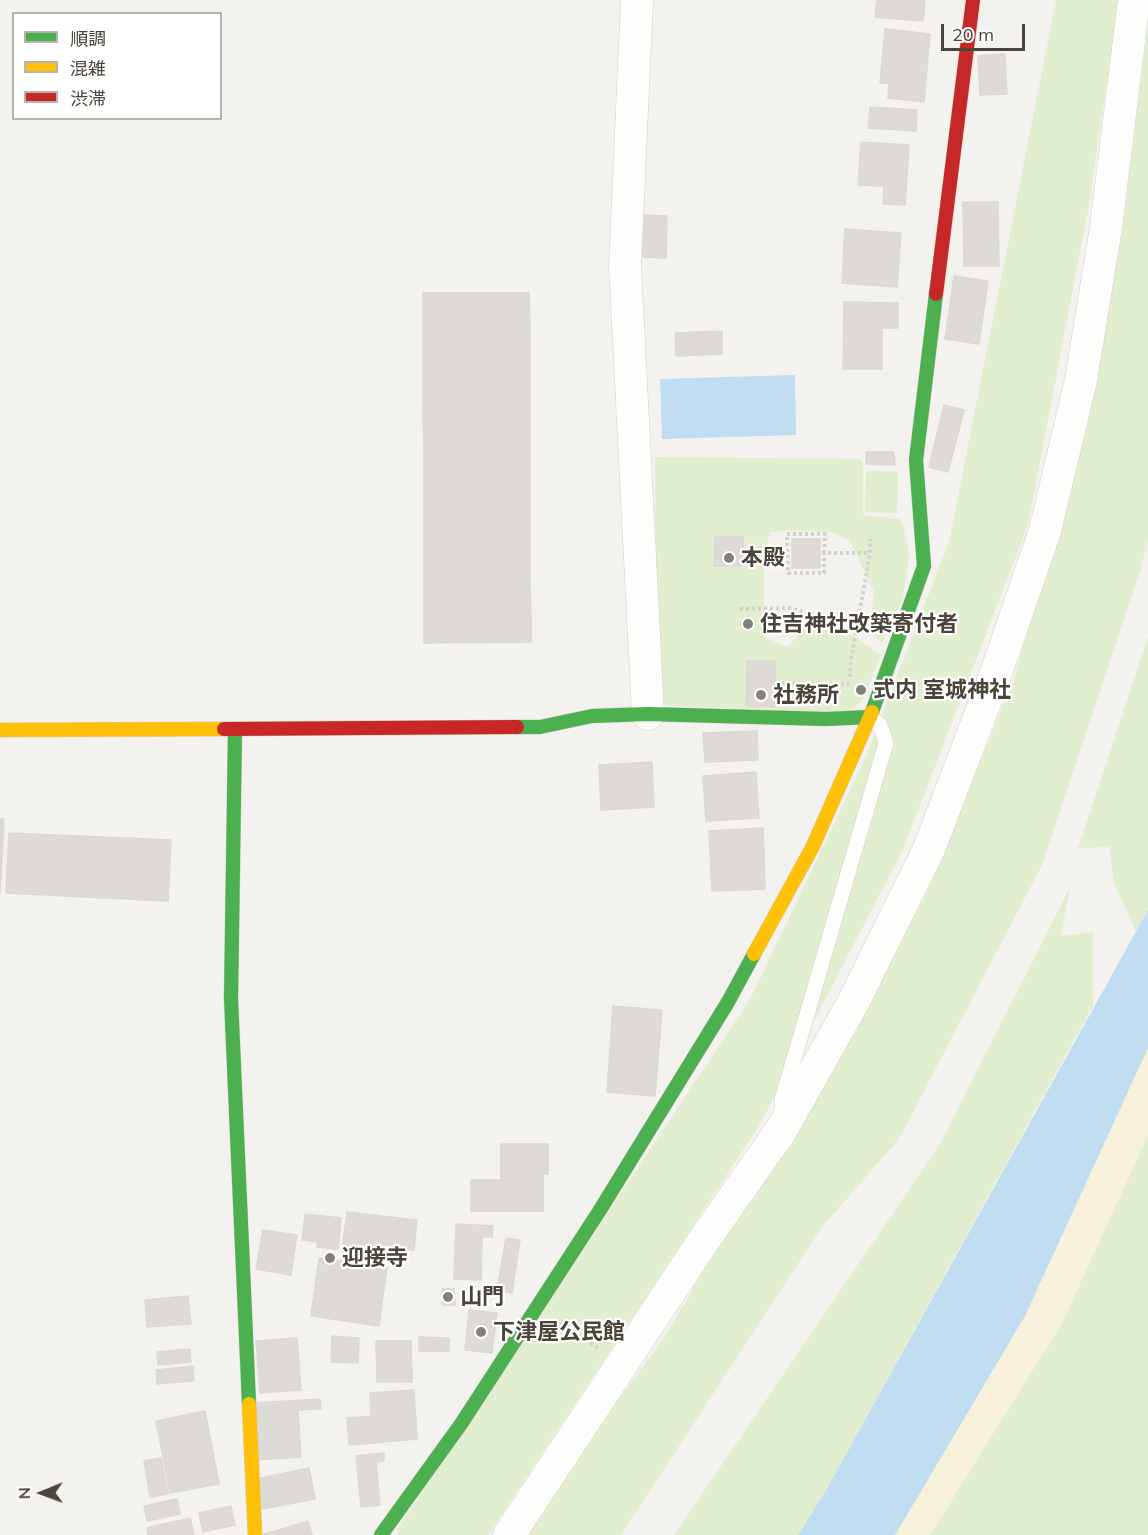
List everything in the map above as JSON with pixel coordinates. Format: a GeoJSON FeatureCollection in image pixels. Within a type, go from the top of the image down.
{"type":"FeatureCollection","features":[{"type":"Feature","properties":{"kind":"street"},"geometry":{"type":"LineString","coordinates":[[637,0],[625,265],[648,714]]}},
{"type":"Feature","properties":{"kind":"street"},"geometry":{"type":"LineString","coordinates":[[381,1535],[461,1424],[538,1306],[728,1002],[813,846],[870,717],[924,566],[916,460],[973,0]]}},
{"type":"Feature","properties":{"kind":"street"},"geometry":{"type":"LineString","coordinates":[[509,1535],[704,1240],[782,1129],[854,1001],[929,849],[995,676],[1045,531],[1080,380],[1107,227],[1134,0]]}},
{"type":"Feature","properties":{"kind":"street"},"geometry":{"type":"LineString","coordinates":[[0,730],[540,727],[592,717],[648,714],[826,719],[870,717]]}},
{"type":"Feature","properties":{"kind":"street"},"geometry":{"type":"LineString","coordinates":[[235,729],[231,999],[255,1535]]}},
{"type":"Feature","properties":{"kind":"lane"},"geometry":{"type":"LineString","coordinates":[[782,1129],[782,1100],[886,743],[880,725],[870,717]]}},
{"type":"Feature","properties":{"kind":"path"},"geometry":{"type":"LineString","coordinates":[[788,534],[825,534],[824,553],[824,573],[788,573],[788,534]]}},
{"type":"Feature","properties":{"kind":"path"},"geometry":{"type":"LineString","coordinates":[[775,683],[849,684],[851,660],[870,553],[870,539]]}},
{"type":"Feature","properties":{"kind":"path"},"geometry":{"type":"LineString","coordinates":[[743,550],[766,549],[787,552]]}},
{"type":"Feature","properties":{"kind":"path"},"geometry":{"type":"LineString","coordinates":[[824,553],[870,553]]}},
{"type":"Feature","properties":{"kind":"path"},"geometry":{"type":"LineString","coordinates":[[740,609],[789,608],[858,625]]}},
{"type":"Feature","properties":{"kind":"path"},"geometry":{"type":"LineString","coordinates":[[538,1306],[622,1365]]}},
{"type":"Feature","properties":{"kind":"green space"},"geometry":{"type":"Polygon","coordinates":[[[1056,0],[1119,0],[1088,210],[1028,525],[903,850],[759,1126],[488,1535],[397,1535],[399,1527],[750,999],[864,761],[949,542],[1056,0]]]}},
{"type":"Feature","properties":{"kind":"green space"},"geometry":{"type":"Polygon","coordinates":[[[1148,23],[1148,539],[1141,568],[1042,865],[899,1139],[822,1227],[621,1535],[519,1535],[664,1338],[925,897],[1014,679],[1053,543],[1122,234],[1148,23]]]}},
{"type":"Feature","properties":{"kind":"green space"},"geometry":{"type":"Polygon","coordinates":[[[655,457],[861,459],[863,515],[900,519],[909,554],[903,598],[882,643],[869,632],[874,592],[850,540],[830,532],[791,530],[770,532],[764,555],[764,637],[788,647],[808,624],[849,633],[881,655],[863,700],[847,714],[656,705],[655,457]]]}},
{"type":"Feature","properties":{"kind":"green space"},"geometry":{"type":"Polygon","coordinates":[[[866,471],[898,472],[897,513],[865,512],[866,471]]]}},
{"type":"Feature","properties":{"kind":"green space"},"geometry":{"type":"Polygon","coordinates":[[[1148,637],[1148,910],[1136,931],[1114,884],[1109,847],[1078,848],[1148,637]]]}},
{"type":"Feature","properties":{"kind":"green space"},"geometry":{"type":"Polygon","coordinates":[[[1070,887],[1061,936],[1093,932],[1093,1006],[825,1492],[798,1535],[674,1535],[940,1144],[1070,887]]]}},
{"type":"Feature","properties":{"kind":"green space"},"geometry":{"type":"Polygon","coordinates":[[[1148,1135],[1148,1535],[930,1535],[1062,1323],[1148,1135]]]}},
{"type":"Feature","properties":{"kind":"sand"},"geometry":{"type":"Polygon","coordinates":[[[1148,1048],[1148,1135],[1062,1323],[930,1535],[895,1535],[1025,1315],[1148,1048]]]}},
{"type":"Feature","properties":{"kind":"water"},"geometry":{"type":"Polygon","coordinates":[[[795,375],[796,435],[662,439],[660,379],[795,375]]]}},
{"type":"Feature","properties":{"kind":"water"},"geometry":{"type":"Polygon","coordinates":[[[1148,910],[1148,1048],[1025,1316],[895,1535],[798,1535],[825,1492],[1148,910]]]}},
{"type":"Feature","properties":{"kind":"building"},"geometry":{"type":"Polygon","coordinates":[[[877,0],[925,0],[923,21],[875,17],[877,0]]]}},
{"type":"Feature","properties":{"kind":"building"},"geometry":{"type":"Polygon","coordinates":[[[885,29],[930,34],[924,102],[888,98],[889,83],[880,83],[885,29]]]}},
{"type":"Feature","properties":{"kind":"building"},"geometry":{"type":"Polygon","coordinates":[[[1005,54],[1007,94],[980,95],[978,56],[1005,54]]]}},
{"type":"Feature","properties":{"kind":"building"},"geometry":{"type":"Polygon","coordinates":[[[870,107],[917,110],[916,131],[868,128],[870,107]]]}},
{"type":"Feature","properties":{"kind":"building"},"geometry":{"type":"Polygon","coordinates":[[[861,142],[909,145],[905,205],[883,204],[884,186],[858,185],[861,142]]]}},
{"type":"Feature","properties":{"kind":"building"},"geometry":{"type":"Polygon","coordinates":[[[963,202],[998,202],[999,266],[964,266],[963,202]]]}},
{"type":"Feature","properties":{"kind":"building"},"geometry":{"type":"Polygon","coordinates":[[[642,215],[667,216],[666,258],[640,257],[642,215]]]}},
{"type":"Feature","properties":{"kind":"building"},"geometry":{"type":"Polygon","coordinates":[[[845,229],[901,233],[897,287],[842,283],[845,229]]]}},
{"type":"Feature","properties":{"kind":"building"},"geometry":{"type":"Polygon","coordinates":[[[954,276],[988,281],[979,344],[945,339],[954,276]]]}},
{"type":"Feature","properties":{"kind":"building"},"geometry":{"type":"Polygon","coordinates":[[[423,293],[529,293],[530,332],[423,333],[423,293]]]}},
{"type":"Feature","properties":{"kind":"building"},"geometry":{"type":"Polygon","coordinates":[[[844,302],[898,303],[898,328],[882,328],[882,369],[843,369],[844,302]]]}},
{"type":"Feature","properties":{"kind":"building"},"geometry":{"type":"Polygon","coordinates":[[[722,331],[722,354],[676,356],[675,333],[722,331]]]}},
{"type":"Feature","properties":{"kind":"building"},"geometry":{"type":"Polygon","coordinates":[[[530,332],[530,371],[423,372],[423,333],[530,332]]]}},
{"type":"Feature","properties":{"kind":"building"},"geometry":{"type":"Polygon","coordinates":[[[530,371],[530,411],[423,411],[423,372],[530,371]]]}},
{"type":"Feature","properties":{"kind":"building"},"geometry":{"type":"Polygon","coordinates":[[[944,405],[964,410],[948,472],[929,467],[944,405]]]}},
{"type":"Feature","properties":{"kind":"building"},"geometry":{"type":"Polygon","coordinates":[[[423,411],[530,411],[530,450],[424,451],[423,411]]]}},
{"type":"Feature","properties":{"kind":"building"},"geometry":{"type":"Polygon","coordinates":[[[530,450],[530,490],[424,490],[424,451],[530,450]]]}},
{"type":"Feature","properties":{"kind":"building"},"geometry":{"type":"Polygon","coordinates":[[[866,452],[894,452],[895,465],[866,464],[866,452]]]}},
{"type":"Feature","properties":{"kind":"building"},"geometry":{"type":"Polygon","coordinates":[[[424,490],[530,490],[530,529],[424,529],[424,490]]]}},
{"type":"Feature","properties":{"kind":"building"},"geometry":{"type":"Polygon","coordinates":[[[424,529],[530,529],[530,557],[424,558],[424,529]]]}},
{"type":"Feature","properties":{"kind":"building","name":"本殿"},"geometry":{"type":"Polygon","coordinates":[[[715,537],[743,537],[743,566],[714,566],[715,537]]]}},
{"type":"Feature","properties":{"kind":"building"},"geometry":{"type":"Polygon","coordinates":[[[792,539],[820,539],[820,568],[792,568],[792,539]]]}},
{"type":"Feature","properties":{"kind":"building"},"geometry":{"type":"Polygon","coordinates":[[[530,557],[530,586],[424,586],[424,558],[530,557]]]}},
{"type":"Feature","properties":{"kind":"building"},"geometry":{"type":"Polygon","coordinates":[[[424,586],[530,586],[531,614],[424,615],[424,586]]]}},
{"type":"Feature","properties":{"kind":"building"},"geometry":{"type":"Polygon","coordinates":[[[531,614],[531,642],[424,643],[424,615],[531,614]]]}},
{"type":"Feature","properties":{"kind":"building","name":"社務所"},"geometry":{"type":"Polygon","coordinates":[[[747,661],[775,661],[775,707],[746,706],[747,661]]]}},
{"type":"Feature","properties":{"kind":"building"},"geometry":{"type":"Polygon","coordinates":[[[757,731],[758,760],[705,762],[703,733],[757,731]]]}},
{"type":"Feature","properties":{"kind":"building"},"geometry":{"type":"Polygon","coordinates":[[[652,762],[654,807],[601,810],[599,765],[652,762]]]}},
{"type":"Feature","properties":{"kind":"building"},"geometry":{"type":"Polygon","coordinates":[[[756,772],[759,818],[706,821],[703,776],[756,772]]]}},
{"type":"Feature","properties":{"kind":"building"},"geometry":{"type":"Polygon","coordinates":[[[0,819],[4,819],[0,894],[0,819]]]}},
{"type":"Feature","properties":{"kind":"building"},"geometry":{"type":"Polygon","coordinates":[[[763,828],[765,889],[712,891],[709,831],[763,828]]]}},
{"type":"Feature","properties":{"kind":"building"},"geometry":{"type":"Polygon","coordinates":[[[9,833],[171,840],[170,861],[8,853],[9,833]]]}},
{"type":"Feature","properties":{"kind":"building"},"geometry":{"type":"Polygon","coordinates":[[[8,853],[170,861],[169,881],[7,873],[8,853]]]}},
{"type":"Feature","properties":{"kind":"building"},"geometry":{"type":"Polygon","coordinates":[[[7,873],[169,881],[168,901],[6,893],[7,873]]]}},
{"type":"Feature","properties":{"kind":"building"},"geometry":{"type":"Polygon","coordinates":[[[613,1006],[662,1010],[655,1096],[607,1092],[613,1006]]]}},
{"type":"Feature","properties":{"kind":"building"},"geometry":{"type":"Polygon","coordinates":[[[501,1144],[548,1144],[548,1174],[543,1174],[543,1211],[471,1211],[471,1180],[501,1180],[501,1144]]]}},
{"type":"Feature","properties":{"kind":"building"},"geometry":{"type":"Polygon","coordinates":[[[347,1212],[417,1220],[414,1250],[386,1247],[385,1257],[342,1252],[347,1212]]]}},
{"type":"Feature","properties":{"kind":"building"},"geometry":{"type":"Polygon","coordinates":[[[305,1214],[341,1218],[338,1249],[317,1247],[318,1242],[302,1240],[305,1214]]]}},
{"type":"Feature","properties":{"kind":"building"},"geometry":{"type":"Polygon","coordinates":[[[456,1224],[493,1226],[492,1237],[482,1237],[481,1280],[454,1279],[456,1224]]]}},
{"type":"Feature","properties":{"kind":"building"},"geometry":{"type":"Polygon","coordinates":[[[263,1230],[297,1235],[291,1275],[256,1269],[263,1230]]]}},
{"type":"Feature","properties":{"kind":"building"},"geometry":{"type":"Polygon","coordinates":[[[506,1238],[520,1240],[512,1293],[497,1290],[506,1238]]]}},
{"type":"Feature","properties":{"kind":"building"},"geometry":{"type":"Polygon","coordinates":[[[319,1258],[387,1267],[379,1326],[311,1316],[319,1258]]]}},
{"type":"Feature","properties":{"kind":"building","name":"山門"},"geometry":{"type":"Polygon","coordinates":[[[442,1289],[454,1289],[455,1305],[442,1305],[442,1289]]]}},
{"type":"Feature","properties":{"kind":"building"},"geometry":{"type":"Polygon","coordinates":[[[188,1296],[191,1324],[147,1327],[145,1300],[188,1296]]]}},
{"type":"Feature","properties":{"kind":"building","name":"下津屋公民館"},"geometry":{"type":"Polygon","coordinates":[[[469,1310],[497,1313],[492,1353],[465,1350],[469,1310]]]}},
{"type":"Feature","properties":{"kind":"building"},"geometry":{"type":"Polygon","coordinates":[[[332,1336],[359,1338],[358,1363],[331,1362],[332,1336]]]}},
{"type":"Feature","properties":{"kind":"building"},"geometry":{"type":"Polygon","coordinates":[[[419,1337],[449,1338],[449,1351],[419,1351],[419,1337]]]}},
{"type":"Feature","properties":{"kind":"building"},"geometry":{"type":"Polygon","coordinates":[[[297,1338],[301,1390],[260,1393],[256,1341],[297,1338]]]}},
{"type":"Feature","properties":{"kind":"building"},"geometry":{"type":"Polygon","coordinates":[[[376,1341],[411,1341],[412,1382],[377,1382],[376,1341]]]}},
{"type":"Feature","properties":{"kind":"building"},"geometry":{"type":"Polygon","coordinates":[[[190,1349],[191,1362],[158,1365],[157,1352],[190,1349]]]}},
{"type":"Feature","properties":{"kind":"building"},"geometry":{"type":"Polygon","coordinates":[[[193,1366],[194,1381],[157,1384],[156,1370],[193,1366]]]}},
{"type":"Feature","properties":{"kind":"building"},"geometry":{"type":"Polygon","coordinates":[[[414,1390],[417,1439],[349,1445],[347,1418],[371,1416],[370,1393],[414,1390]]]}},
{"type":"Feature","properties":{"kind":"building"},"geometry":{"type":"Polygon","coordinates":[[[320,1399],[321,1409],[298,1410],[301,1457],[256,1460],[252,1403],[320,1399]]]}},
{"type":"Feature","properties":{"kind":"building"},"geometry":{"type":"Polygon","coordinates":[[[205,1411],[219,1484],[170,1493],[156,1421],[205,1411]]]}},
{"type":"Feature","properties":{"kind":"building"},"geometry":{"type":"Polygon","coordinates":[[[384,1453],[384,1461],[376,1462],[380,1505],[361,1507],[356,1456],[384,1453]]]}},
{"type":"Feature","properties":{"kind":"building"},"geometry":{"type":"Polygon","coordinates":[[[161,1458],[168,1494],[150,1497],[144,1461],[161,1458]]]}},
{"type":"Feature","properties":{"kind":"building"},"geometry":{"type":"Polygon","coordinates":[[[309,1468],[315,1499],[262,1509],[256,1479],[309,1468]]]}},
{"type":"Feature","properties":{"kind":"building"},"geometry":{"type":"Polygon","coordinates":[[[177,1499],[180,1514],[147,1521],[144,1506],[177,1499]]]}},
{"type":"Feature","properties":{"kind":"building"},"geometry":{"type":"Polygon","coordinates":[[[231,1506],[235,1525],[203,1532],[199,1513],[231,1506]]]}},
{"type":"Feature","properties":{"kind":"building"},"geometry":{"type":"Polygon","coordinates":[[[190,1518],[194,1535],[148,1535],[147,1528],[190,1518]]]}},
{"type":"Feature","properties":{"kind":"building"},"geometry":{"type":"Polygon","coordinates":[[[308,1521],[312,1535],[262,1535],[308,1521]]]}},
{"type":"Feature","properties":{"kind":"traffic: fast"},"geometry":{"type":"LineString","coordinates":[[872,712],[924,566],[916,460],[936,294]]}},
{"type":"Feature","properties":{"kind":"traffic: fast"},"geometry":{"type":"LineString","coordinates":[[517,727],[540,727],[592,716],[648,714],[826,719],[870,717]]}},
{"type":"Feature","properties":{"kind":"traffic: fast"},"geometry":{"type":"LineString","coordinates":[[235,729],[231,999],[249,1404]]}},
{"type":"Feature","properties":{"kind":"traffic: fast"},"geometry":{"type":"LineString","coordinates":[[381,1535],[461,1424],[600,1210],[728,1002],[754,954]]}},
{"type":"Feature","properties":{"kind":"traffic: slow"},"geometry":{"type":"LineString","coordinates":[[754,954],[813,846],[872,712]]}},
{"type":"Feature","properties":{"kind":"traffic: slow"},"geometry":{"type":"LineString","coordinates":[[0,730],[224,729]]}},
{"type":"Feature","properties":{"kind":"traffic: slow"},"geometry":{"type":"LineString","coordinates":[[249,1404],[255,1535]]}},
{"type":"Feature","properties":{"kind":"traffic: jam"},"geometry":{"type":"LineString","coordinates":[[936,294],[973,0]]}},
{"type":"Feature","properties":{"kind":"traffic: jam"},"geometry":{"type":"LineString","coordinates":[[224,729],[517,727]]}},
{"type":"Feature","properties":{"kind":"place","name":"本殿"},"geometry":{"type":"Point","coordinates":[729,558]}},
{"type":"Feature","properties":{"kind":"place","name":"住吉神社改築寄付者"},"geometry":{"type":"Point","coordinates":[748,624]}},
{"type":"Feature","properties":{"kind":"place","name":"式内 室城神社"},"geometry":{"type":"Point","coordinates":[861,690]}},
{"type":"Feature","properties":{"kind":"place","name":"社務所"},"geometry":{"type":"Point","coordinates":[761,695]}},
{"type":"Feature","properties":{"kind":"place","name":"迎接寺"},"geometry":{"type":"Point","coordinates":[330,1258]}},
{"type":"Feature","properties":{"kind":"place","name":"山門"},"geometry":{"type":"Point","coordinates":[448,1297]}},
{"type":"Feature","properties":{"kind":"place","name":"下津屋公民館"},"geometry":{"type":"Point","coordinates":[481,1332]}}]}
